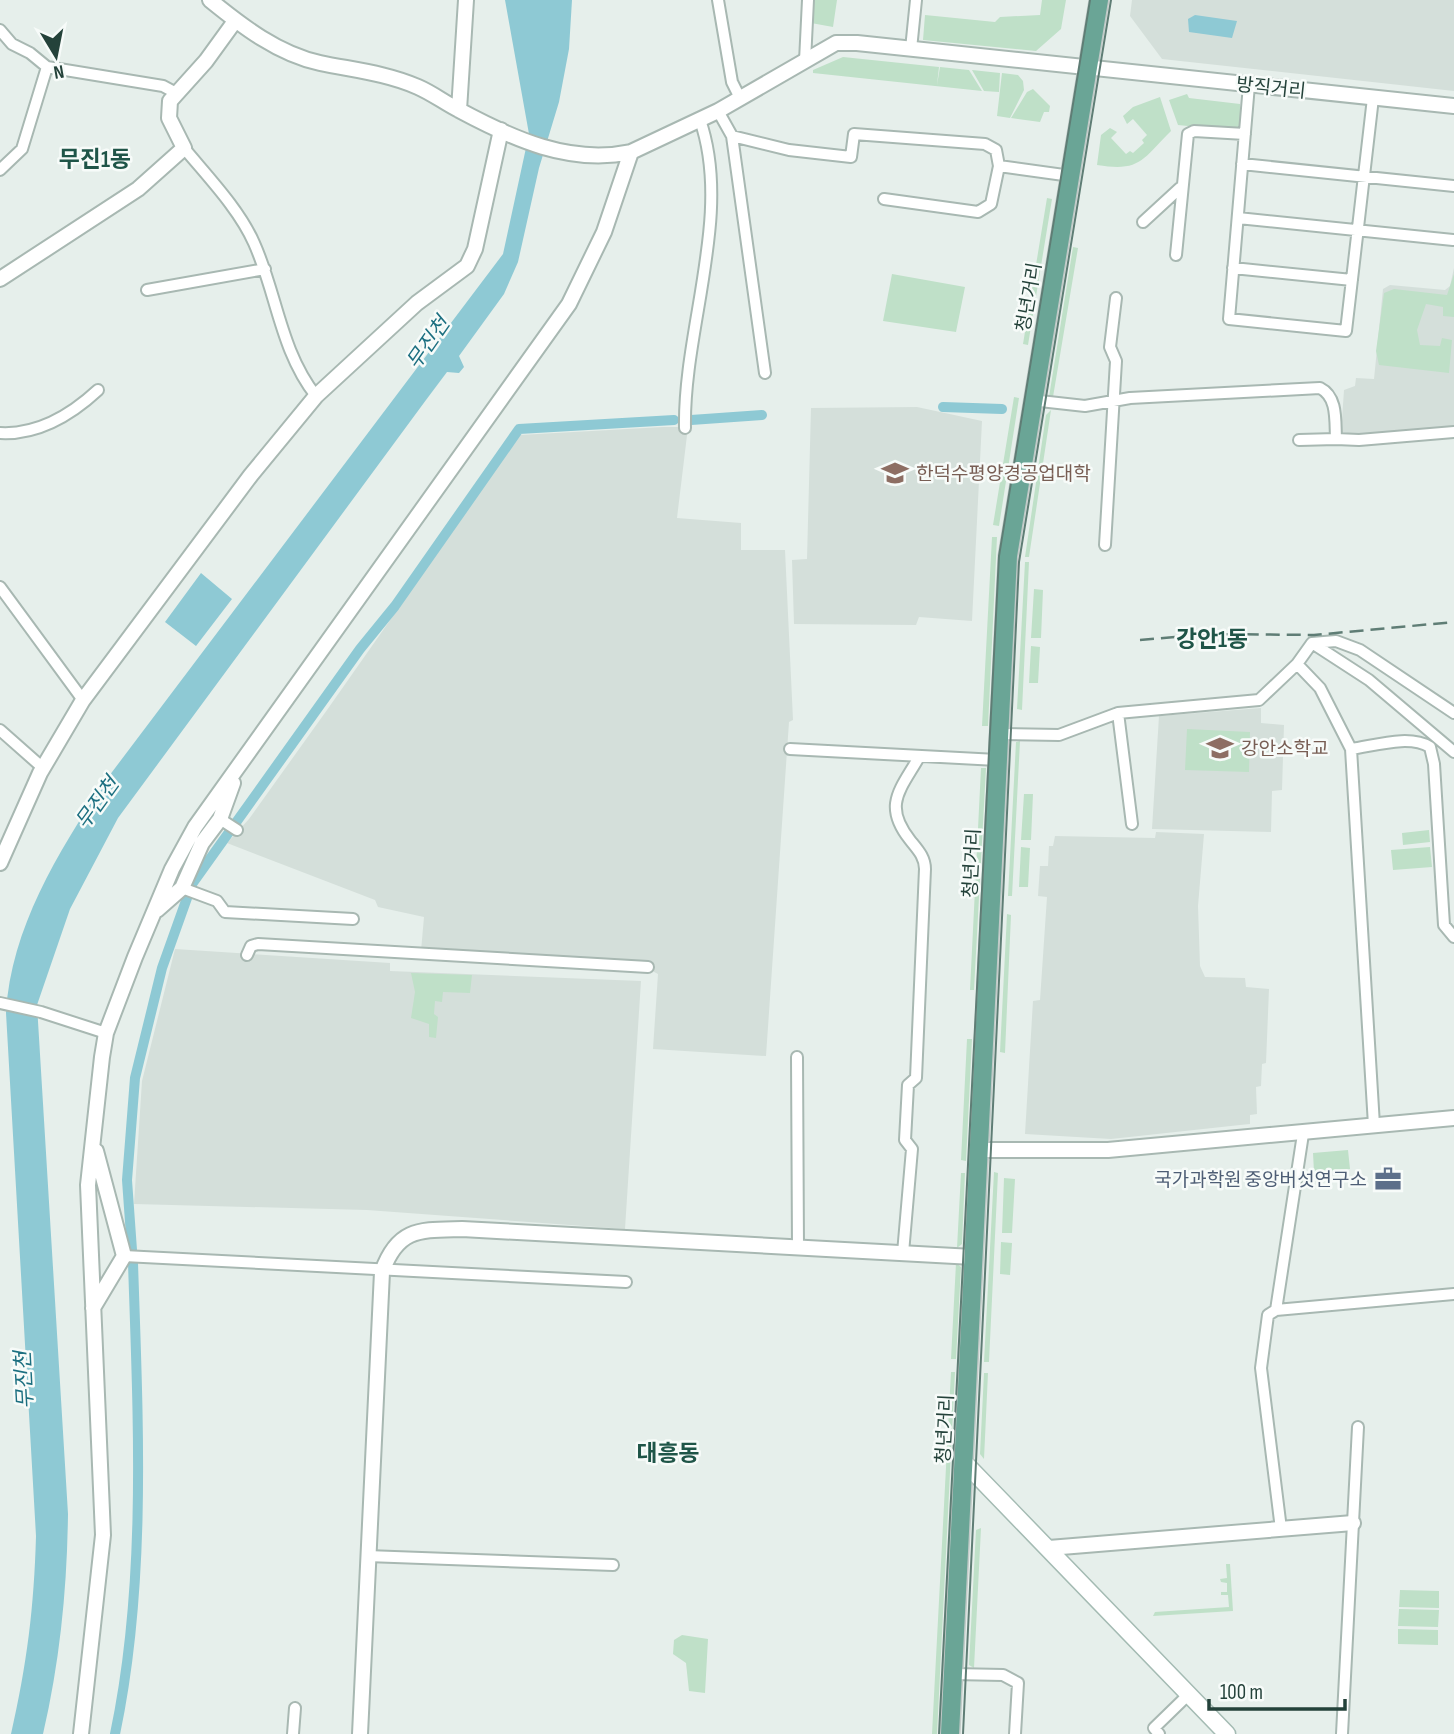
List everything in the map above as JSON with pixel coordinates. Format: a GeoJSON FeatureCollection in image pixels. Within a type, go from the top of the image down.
{"type":"FeatureCollection","features":[{"type":"Feature","properties":{"kind":"main road","name":"청년거리"},"geometry":{"type":"LineString","coordinates":[[950,1734],[1008,556],[1031,400],[1099,0]]}},
{"type":"Feature","properties":{"kind":"main road"},"geometry":{"type":"LineString","coordinates":[[962,1461],[1227,1734]]}},
{"type":"Feature","properties":{"kind":"street","name":"방직거리"},"geometry":{"type":"LineString","coordinates":[[210,0],[235,21],[292,54],[392,77],[419,87],[522,140],[544,148],[591,157],[631,152],[700,120],[836,43],[1454,106]]}},
{"type":"Feature","properties":{"kind":"street"},"geometry":{"type":"LineString","coordinates":[[460,110],[466,0]]}},
{"type":"Feature","properties":{"kind":"street"},"geometry":{"type":"LineString","coordinates":[[718,0],[732,82],[740,98]]}},
{"type":"Feature","properties":{"kind":"street"},"geometry":{"type":"LineString","coordinates":[[805,61],[808,0]]}},
{"type":"Feature","properties":{"kind":"street"},"geometry":{"type":"LineString","coordinates":[[911,49],[916,0]]}},
{"type":"Feature","properties":{"kind":"street"},"geometry":{"type":"LineString","coordinates":[[235,21],[206,61],[176,93],[168,109],[184,148],[249,231],[265,269],[293,361],[316,396]]}},
{"type":"Feature","properties":{"kind":"street"},"geometry":{"type":"LineString","coordinates":[[0,30],[12,44],[30,53],[47,67],[163,86],[176,93]]}},
{"type":"Feature","properties":{"kind":"street"},"geometry":{"type":"LineString","coordinates":[[0,170],[22,149],[47,67]]}},
{"type":"Feature","properties":{"kind":"street"},"geometry":{"type":"LineString","coordinates":[[1249,85],[1229,319],[1346,331],[1373,98]]}},
{"type":"Feature","properties":{"kind":"street"},"geometry":{"type":"LineString","coordinates":[[718,111],[732,136],[765,373]]}},
{"type":"Feature","properties":{"kind":"street"},"geometry":{"type":"LineString","coordinates":[[685,428],[685,383],[708,235],[711,188],[710,147],[700,120]]}},
{"type":"Feature","properties":{"kind":"street"},"geometry":{"type":"LineString","coordinates":[[0,863],[43,768],[83,700],[251,475],[316,396],[417,303],[467,267],[475,249],[500,130]]}},
{"type":"Feature","properties":{"kind":"street"},"geometry":{"type":"LineString","coordinates":[[1176,255],[1180,188],[1188,134],[1195,131],[1245,134]]}},
{"type":"Feature","properties":{"kind":"street"},"geometry":{"type":"LineString","coordinates":[[732,136],[789,150],[851,158],[854,134],[985,144],[996,150],[999,166],[991,204],[978,212],[884,199]]}},
{"type":"Feature","properties":{"kind":"street"},"geometry":{"type":"LineString","coordinates":[[0,279],[138,189],[184,148]]}},
{"type":"Feature","properties":{"kind":"street"},"geometry":{"type":"LineString","coordinates":[[81,1734],[103,1535],[88,1185],[106,1033],[172,869],[195,827],[569,304],[604,232],[631,152]]}},
{"type":"Feature","properties":{"kind":"street"},"geometry":{"type":"LineString","coordinates":[[1242,164],[1454,186]]}},
{"type":"Feature","properties":{"kind":"street"},"geometry":{"type":"LineString","coordinates":[[999,166],[1071,176]]}},
{"type":"Feature","properties":{"kind":"street"},"geometry":{"type":"LineString","coordinates":[[1143,222],[1180,188]]}},
{"type":"Feature","properties":{"kind":"street"},"geometry":{"type":"LineString","coordinates":[[1238,218],[1453,240]]}},
{"type":"Feature","properties":{"kind":"street"},"geometry":{"type":"LineString","coordinates":[[1233,268],[1352,280]]}},
{"type":"Feature","properties":{"kind":"street"},"geometry":{"type":"LineString","coordinates":[[147,290],[265,269]]}},
{"type":"Feature","properties":{"kind":"street"},"geometry":{"type":"LineString","coordinates":[[1105,545],[1116,361],[1110,348],[1116,298]]}},
{"type":"Feature","properties":{"kind":"street"},"geometry":{"type":"LineString","coordinates":[[1031,400],[1085,406],[1130,398],[1320,387],[1328,391],[1332,401],[1336,439]]}},
{"type":"Feature","properties":{"kind":"street"},"geometry":{"type":"LineString","coordinates":[[0,433],[33,431],[86,401],[97,390]]}},
{"type":"Feature","properties":{"kind":"street"},"geometry":{"type":"LineString","coordinates":[[1299,440],[1359,440],[1454,432]]}},
{"type":"Feature","properties":{"kind":"street"},"geometry":{"type":"LineString","coordinates":[[0,587],[83,700]]}},
{"type":"Feature","properties":{"kind":"street"},"geometry":{"type":"LineString","coordinates":[[999,734],[1059,735],[1118,713],[1259,700],[1297,664],[1312,643],[1336,641],[1360,650],[1454,713]]}},
{"type":"Feature","properties":{"kind":"street"},"geometry":{"type":"LineString","coordinates":[[1312,643],[1369,680],[1454,752]]}},
{"type":"Feature","properties":{"kind":"street"},"geometry":{"type":"LineString","coordinates":[[1297,664],[1308,671],[1320,688],[1351,749],[1374,1125]]}},
{"type":"Feature","properties":{"kind":"street"},"geometry":{"type":"LineString","coordinates":[[1118,713],[1132,824]]}},
{"type":"Feature","properties":{"kind":"street"},"geometry":{"type":"LineString","coordinates":[[0,730],[43,768]]}},
{"type":"Feature","properties":{"kind":"street"},"geometry":{"type":"LineString","coordinates":[[1351,749],[1410,741],[1422,742],[1430,747],[1444,925],[1454,937]]}},
{"type":"Feature","properties":{"kind":"street"},"geometry":{"type":"LineString","coordinates":[[790,748],[998,760]]}},
{"type":"Feature","properties":{"kind":"street"},"geometry":{"type":"LineString","coordinates":[[903,1253],[912,1149],[905,1140],[908,1085],[916,1078],[925,859],[896,818],[897,793],[919,757]]}},
{"type":"Feature","properties":{"kind":"street"},"geometry":{"type":"LineString","coordinates":[[153,913],[187,891],[202,843],[223,820],[238,767]]}},
{"type":"Feature","properties":{"kind":"street"},"geometry":{"type":"LineString","coordinates":[[223,820],[237,830]]}},
{"type":"Feature","properties":{"kind":"street"},"geometry":{"type":"LineString","coordinates":[[187,891],[217,901],[225,912],[353,919]]}},
{"type":"Feature","properties":{"kind":"street"},"geometry":{"type":"LineString","coordinates":[[247,955],[251,946],[258,944],[648,967]]}},
{"type":"Feature","properties":{"kind":"street"},"geometry":{"type":"LineString","coordinates":[[512,975],[513,961]]}},
{"type":"Feature","properties":{"kind":"street"},"geometry":{"type":"LineString","coordinates":[[1,1004],[41,1012],[106,1033]]}},
{"type":"Feature","properties":{"kind":"street"},"geometry":{"type":"LineString","coordinates":[[797,1057],[798,1248]]}},
{"type":"Feature","properties":{"kind":"street"},"geometry":{"type":"LineString","coordinates":[[978,1150],[1108,1150],[1454,1118]]}},
{"type":"Feature","properties":{"kind":"street"},"geometry":{"type":"LineString","coordinates":[[1276,1310],[1303,1134]]}},
{"type":"Feature","properties":{"kind":"street"},"geometry":{"type":"LineString","coordinates":[[93,1308],[124,1256],[94,1143]]}},
{"type":"Feature","properties":{"kind":"street"},"geometry":{"type":"LineString","coordinates":[[360,1734],[382,1272],[389,1253],[404,1238],[422,1229],[973,1257]]}},
{"type":"Feature","properties":{"kind":"street"},"geometry":{"type":"LineString","coordinates":[[124,1256],[382,1272],[626,1282]]}},
{"type":"Feature","properties":{"kind":"street"},"geometry":{"type":"LineString","coordinates":[[1281,1529],[1261,1368],[1268,1315],[1276,1310],[1454,1294]]}},
{"type":"Feature","properties":{"kind":"street"},"geometry":{"type":"LineString","coordinates":[[1342,1734],[1358,1427]]}},
{"type":"Feature","properties":{"kind":"street"},"geometry":{"type":"LineString","coordinates":[[1049,1548],[1353,1523]]}},
{"type":"Feature","properties":{"kind":"street"},"geometry":{"type":"LineString","coordinates":[[367,1556],[613,1565]]}},
{"type":"Feature","properties":{"kind":"street"},"geometry":{"type":"LineString","coordinates":[[953,1674],[1003,1675],[1018,1683],[1015,1734]]}},
{"type":"Feature","properties":{"kind":"street"},"geometry":{"type":"LineString","coordinates":[[1154,1732],[1189,1694]]}},
{"type":"Feature","properties":{"kind":"street"},"geometry":{"type":"LineString","coordinates":[[293,1734],[295,1709]]}},
{"type":"Feature","properties":{"kind":"shaded area"},"geometry":{"type":"Polygon","coordinates":[[[1132,0],[1454,0],[1454,91],[1162,59],[1130,16],[1132,0]]]}},
{"type":"Feature","properties":{"kind":"shaded area"},"geometry":{"type":"Polygon","coordinates":[[[1454,268],[1454,430],[1371,436],[1341,434],[1344,390],[1355,386],[1356,378],[1374,379],[1383,289],[1390,285],[1445,290],[1450,286],[1454,268]]]}},
{"type":"Feature","properties":{"kind":"shaded area","name":"한덕수평양경공업대학"},"geometry":{"type":"Polygon","coordinates":[[[917,407],[982,421],[972,621],[919,617],[916,625],[794,624],[792,560],[807,559],[811,408],[917,407]]]}},
{"type":"Feature","properties":{"kind":"shaded area"},"geometry":{"type":"Polygon","coordinates":[[[688,427],[677,518],[741,523],[741,550],[785,550],[793,720],[789,722],[766,1056],[653,1049],[658,974],[639,964],[421,951],[424,917],[378,907],[375,900],[227,843],[249,819],[520,435],[688,427]]]}},
{"type":"Feature","properties":{"kind":"shaded area","name":"강안소학교"},"geometry":{"type":"Polygon","coordinates":[[[1261,708],[1261,723],[1284,725],[1282,790],[1272,791],[1271,832],[1152,829],[1159,716],[1261,708]]]}},
{"type":"Feature","properties":{"kind":"shaded area"},"geometry":{"type":"Polygon","coordinates":[[[1156,832],[1204,834],[1198,906],[1200,966],[1205,977],[1245,978],[1246,987],[1269,989],[1266,1063],[1262,1064],[1261,1086],[1256,1087],[1257,1114],[1250,1115],[1250,1124],[1111,1139],[1025,1134],[1033,1001],[1040,1000],[1047,897],[1038,896],[1040,866],[1048,866],[1049,846],[1053,846],[1055,836],[1155,838],[1156,832]]]}},
{"type":"Feature","properties":{"kind":"shaded area"},"geometry":{"type":"Polygon","coordinates":[[[175,949],[390,963],[390,971],[641,981],[625,1229],[367,1210],[134,1204],[142,1081],[175,949]]]}},
{"type":"Feature","properties":{"kind":"green space"},"geometry":{"type":"Polygon","coordinates":[[[814,0],[837,0],[833,27],[811,23],[814,0]]]}},
{"type":"Feature","properties":{"kind":"green space"},"geometry":{"type":"Polygon","coordinates":[[[1042,0],[1066,0],[1061,29],[1036,51],[923,40],[925,15],[995,22],[1000,17],[1040,15],[1042,0]]]}},
{"type":"Feature","properties":{"kind":"green space"},"geometry":{"type":"Polygon","coordinates":[[[843,57],[939,67],[937,85],[940,67],[969,70],[982,91],[813,73],[813,70],[843,57]]]}},
{"type":"Feature","properties":{"kind":"green space"},"geometry":{"type":"Polygon","coordinates":[[[972,70],[1000,73],[999,92],[984,91],[972,70]]]}},
{"type":"Feature","properties":{"kind":"green space"},"geometry":{"type":"Polygon","coordinates":[[[1002,73],[1018,75],[1023,81],[1024,90],[1010,118],[997,116],[1002,73]]]}},
{"type":"Feature","properties":{"kind":"green space"},"geometry":{"type":"Polygon","coordinates":[[[1033,89],[1050,106],[1049,112],[1044,112],[1040,122],[1011,118],[1027,92],[1033,89]]]}},
{"type":"Feature","properties":{"kind":"green space"},"geometry":{"type":"Polygon","coordinates":[[[1187,94],[1189,98],[1240,104],[1240,128],[1237,131],[1178,125],[1169,100],[1187,94]]]}},
{"type":"Feature","properties":{"kind":"green space"},"geometry":{"type":"Polygon","coordinates":[[[1160,97],[1171,131],[1139,162],[1123,167],[1097,165],[1101,135],[1110,128],[1117,132],[1111,138],[1126,154],[1130,151],[1133,153],[1144,143],[1142,140],[1147,135],[1133,119],[1127,124],[1123,116],[1133,107],[1160,97]]]}},
{"type":"Feature","properties":{"kind":"green space"},"geometry":{"type":"Polygon","coordinates":[[[1047,198],[1052,199],[1028,345],[1023,344],[1047,198]]]}},
{"type":"Feature","properties":{"kind":"green space"},"geometry":{"type":"Polygon","coordinates":[[[1073,247],[1078,248],[1053,397],[1049,397],[1073,247]]]}},
{"type":"Feature","properties":{"kind":"green space"},"geometry":{"type":"Polygon","coordinates":[[[892,274],[965,287],[956,332],[883,321],[892,274]]]}},
{"type":"Feature","properties":{"kind":"green space"},"geometry":{"type":"Polygon","coordinates":[[[1454,274],[1454,317],[1443,316],[1443,307],[1426,304],[1417,330],[1420,345],[1440,346],[1442,338],[1452,340],[1449,373],[1379,365],[1376,351],[1384,293],[1394,289],[1447,295],[1454,274]]]}},
{"type":"Feature","properties":{"kind":"green space"},"geometry":{"type":"Polygon","coordinates":[[[1014,397],[1019,398],[999,526],[993,525],[1014,397]]]}},
{"type":"Feature","properties":{"kind":"green space"},"geometry":{"type":"Polygon","coordinates":[[[1051,410],[1029,557],[1025,557],[1046,415],[1051,410]]]}},
{"type":"Feature","properties":{"kind":"green space"},"geometry":{"type":"Polygon","coordinates":[[[992,537],[997,537],[988,726],[982,726],[992,537]]]}},
{"type":"Feature","properties":{"kind":"green space"},"geometry":{"type":"Polygon","coordinates":[[[1025,562],[1029,562],[1022,710],[1017,709],[1025,562]]]}},
{"type":"Feature","properties":{"kind":"green space"},"geometry":{"type":"Polygon","coordinates":[[[1034,589],[1043,590],[1041,638],[1031,638],[1034,589]]]}},
{"type":"Feature","properties":{"kind":"green space"},"geometry":{"type":"Polygon","coordinates":[[[1031,646],[1040,647],[1038,683],[1029,683],[1031,646]]]}},
{"type":"Feature","properties":{"kind":"green space"},"geometry":{"type":"Polygon","coordinates":[[[1187,729],[1250,732],[1249,772],[1185,770],[1187,729]]]}},
{"type":"Feature","properties":{"kind":"green space"},"geometry":{"type":"Polygon","coordinates":[[[1020,741],[1012,896],[1008,896],[1016,742],[1020,741]]]}},
{"type":"Feature","properties":{"kind":"green space"},"geometry":{"type":"Polygon","coordinates":[[[981,768],[986,768],[974,990],[970,990],[981,768]]]}},
{"type":"Feature","properties":{"kind":"green space"},"geometry":{"type":"Polygon","coordinates":[[[1024,794],[1033,794],[1031,840],[1021,840],[1024,794]]]}},
{"type":"Feature","properties":{"kind":"green space"},"geometry":{"type":"Polygon","coordinates":[[[1429,830],[1430,842],[1403,845],[1402,833],[1429,830]]]}},
{"type":"Feature","properties":{"kind":"green space"},"geometry":{"type":"Polygon","coordinates":[[[1021,847],[1030,848],[1028,887],[1019,887],[1021,847]]]}},
{"type":"Feature","properties":{"kind":"green space"},"geometry":{"type":"Polygon","coordinates":[[[1430,847],[1432,867],[1393,870],[1391,850],[1430,847]]]}},
{"type":"Feature","properties":{"kind":"green space"},"geometry":{"type":"Polygon","coordinates":[[[1007,914],[1011,915],[1005,1053],[1000,1052],[1007,914]]]}},
{"type":"Feature","properties":{"kind":"green space"},"geometry":{"type":"Polygon","coordinates":[[[411,973],[472,975],[470,993],[443,992],[442,1002],[435,1001],[434,1014],[438,1017],[436,1038],[429,1037],[429,1024],[411,1018],[415,992],[411,973]]]}},
{"type":"Feature","properties":{"kind":"green space"},"geometry":{"type":"Polygon","coordinates":[[[967,1039],[972,1039],[966,1161],[961,1160],[967,1039]]]}},
{"type":"Feature","properties":{"kind":"green space"},"geometry":{"type":"Polygon","coordinates":[[[1348,1150],[1350,1169],[1314,1172],[1313,1153],[1348,1150]]]}},
{"type":"Feature","properties":{"kind":"green space"},"geometry":{"type":"Polygon","coordinates":[[[994,1172],[998,1173],[989,1362],[984,1362],[994,1172]]]}},
{"type":"Feature","properties":{"kind":"green space"},"geometry":{"type":"Polygon","coordinates":[[[961,1173],[965,1173],[962,1244],[957,1248],[961,1173]]]}},
{"type":"Feature","properties":{"kind":"green space"},"geometry":{"type":"Polygon","coordinates":[[[1004,1178],[1015,1179],[1012,1233],[1002,1233],[1004,1178]]]}},
{"type":"Feature","properties":{"kind":"green space"},"geometry":{"type":"Polygon","coordinates":[[[1001,1242],[1012,1243],[1010,1275],[1000,1274],[1001,1242]]]}},
{"type":"Feature","properties":{"kind":"green space"},"geometry":{"type":"Polygon","coordinates":[[[956,1263],[961,1267],[956,1359],[951,1359],[956,1263]]]}},
{"type":"Feature","properties":{"kind":"green space"},"geometry":{"type":"Polygon","coordinates":[[[951,1372],[955,1372],[937,1734],[932,1734],[951,1372]]]}},
{"type":"Feature","properties":{"kind":"green space"},"geometry":{"type":"Polygon","coordinates":[[[984,1373],[988,1373],[984,1459],[980,1454],[984,1373]]]}},
{"type":"Feature","properties":{"kind":"green space"},"geometry":{"type":"Polygon","coordinates":[[[981,1528],[974,1668],[969,1665],[976,1530],[981,1528]]]}},
{"type":"Feature","properties":{"kind":"green space"},"geometry":{"type":"Polygon","coordinates":[[[1226,1564],[1230,1564],[1233,1611],[1153,1616],[1155,1612],[1229,1607],[1228,1595],[1221,1595],[1221,1592],[1227,1592],[1227,1583],[1221,1582],[1220,1579],[1227,1578],[1226,1564]]]}},
{"type":"Feature","properties":{"kind":"green space"},"geometry":{"type":"Polygon","coordinates":[[[1400,1590],[1439,1591],[1439,1608],[1399,1607],[1400,1590]]]}},
{"type":"Feature","properties":{"kind":"green space"},"geometry":{"type":"Polygon","coordinates":[[[1399,1609],[1439,1610],[1438,1627],[1398,1626],[1399,1609]]]}},
{"type":"Feature","properties":{"kind":"green space"},"geometry":{"type":"Polygon","coordinates":[[[1398,1629],[1438,1630],[1438,1645],[1398,1644],[1398,1629]]]}},
{"type":"Feature","properties":{"kind":"green space"},"geometry":{"type":"Polygon","coordinates":[[[682,1635],[708,1639],[705,1693],[689,1691],[686,1663],[673,1654],[674,1640],[682,1635]]]}},
{"type":"Feature","properties":{"kind":"water","name":"무진천"},"geometry":{"type":"Polygon","coordinates":[[[505,0],[572,0],[569,49],[559,102],[539,168],[518,262],[504,294],[459,356],[464,367],[459,373],[447,372],[118,818],[70,909],[37,1005],[68,1514],[58,1652],[43,1734],[11,1734],[29,1635],[36,1536],[6,1013],[17,951],[27,921],[54,864],[103,784],[503,254],[529,134],[505,0]]]}},
{"type":"Feature","properties":{"kind":"water"},"geometry":{"type":"Polygon","coordinates":[[[1195,15],[1237,21],[1232,38],[1189,32],[1188,19],[1195,15]]]}},
{"type":"Feature","properties":{"kind":"water"},"geometry":{"type":"Polygon","coordinates":[[[201,573],[232,599],[196,646],[165,622],[201,573]]]}},
{"type":"Feature","properties":{"kind":"waterway"},"geometry":{"type":"LineString","coordinates":[[943,407],[1002,409]]}},
{"type":"Feature","properties":{"kind":"waterway"},"geometry":{"type":"LineString","coordinates":[[691,420],[762,415]]}},
{"type":"Feature","properties":{"kind":"waterway"},"geometry":{"type":"LineString","coordinates":[[132,1250],[127,1180],[135,1078],[162,968],[192,884],[360,649],[395,606],[519,429],[674,420]]}},
{"type":"Feature","properties":{"kind":"waterway"},"geometry":{"type":"LineString","coordinates":[[115,1734],[132,1618],[136,1559],[138,1440],[133,1263]]}},
{"type":"Feature","properties":{"kind":"tram line"},"geometry":{"type":"LineString","coordinates":[[939,1734],[999,556],[1090,0]]}},
{"type":"Feature","properties":{"kind":"tram line"},"geometry":{"type":"LineString","coordinates":[[963,1734],[1019,562],[1111,0]]}},
{"type":"Feature","properties":{"kind":"railway"},"geometry":{"type":"LineString","coordinates":[[1140,640],[1208,634],[1314,635],[1454,622]]}},
{"type":"Feature","properties":{"kind":"place","name":"한덕수평양경공업대학"},"geometry":{"type":"Point","coordinates":[895,473]}},
{"type":"Feature","properties":{"kind":"place","name":"강안소학교"},"geometry":{"type":"Point","coordinates":[1220,748]}},
{"type":"Feature","properties":{"kind":"place","name":"국가과학원 중앙버섯연구소"},"geometry":{"type":"Point","coordinates":[1388,1179]}},
{"type":"Feature","properties":{"kind":"district","name":"무진1동"},"geometry":{"type":"Point","coordinates":[95,159]}},
{"type":"Feature","properties":{"kind":"district","name":"강안1동"},"geometry":{"type":"Point","coordinates":[1212,639]}},
{"type":"Feature","properties":{"kind":"district","name":"대흥동"},"geometry":{"type":"Point","coordinates":[668,1453]}}]}
